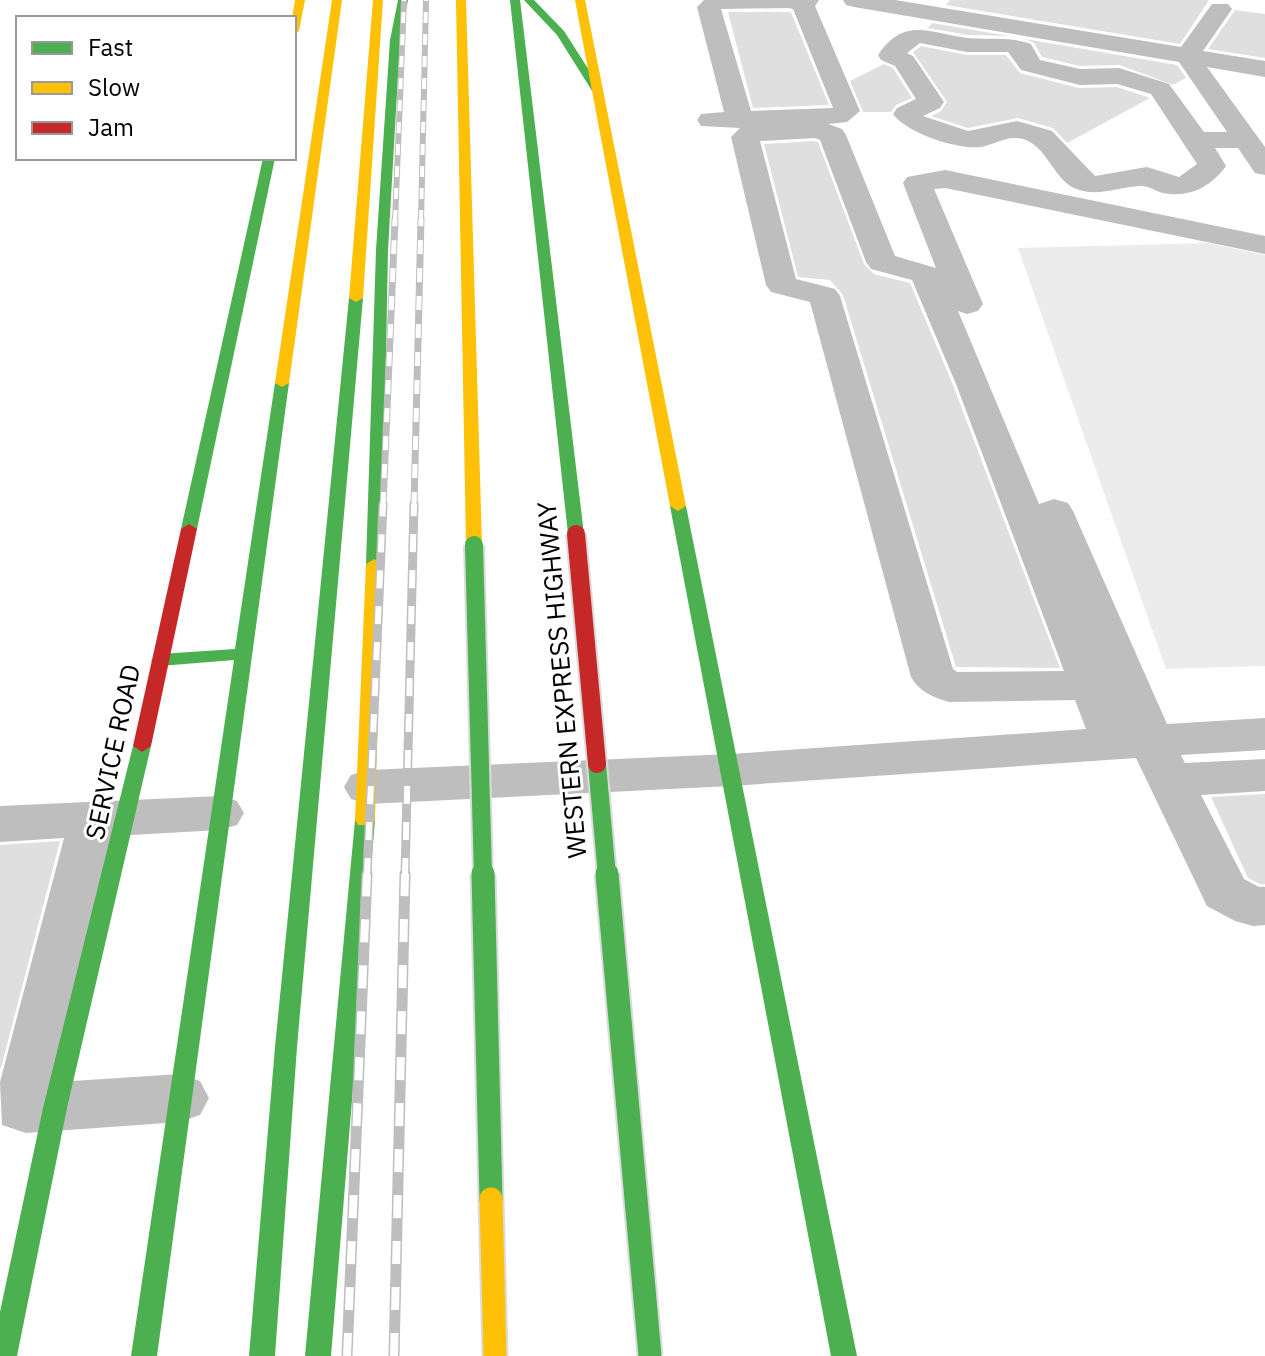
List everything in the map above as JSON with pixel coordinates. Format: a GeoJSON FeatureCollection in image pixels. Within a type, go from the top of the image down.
{"type":"FeatureCollection","features":[{"type":"Feature","properties":{"kind":"main road"},"geometry":{"type":"LineString","coordinates":[[296,21],[300,0]]}},
{"type":"Feature","properties":{"kind":"main road"},"geometry":{"type":"LineString","coordinates":[[144,1356],[337,0]]}},
{"type":"Feature","properties":{"kind":"main road"},"geometry":{"type":"LineString","coordinates":[[262,1356],[288,1031],[347,413],[378,0]]}},
{"type":"Feature","properties":{"kind":"main road"},"geometry":{"type":"LineString","coordinates":[[318,1356],[368,787],[382,250],[395,40],[403,0]]}},
{"type":"Feature","properties":{"kind":"main road"},"geometry":{"type":"LineString","coordinates":[[461,0],[495,1356]]}},
{"type":"Feature","properties":{"kind":"main road","name":"WESTERN EXPRESS HIGHWAY"},"geometry":{"type":"LineString","coordinates":[[515,0],[576,534],[650,1356]]}},
{"type":"Feature","properties":{"kind":"main road"},"geometry":{"type":"LineString","coordinates":[[529,0],[561,33],[598,92]]}},
{"type":"Feature","properties":{"kind":"main road"},"geometry":{"type":"LineString","coordinates":[[580,0],[844,1356]]}},
{"type":"Feature","properties":{"kind":"main road","name":"SERVICE ROAD"},"geometry":{"type":"LineString","coordinates":[[110,818],[160,660],[269,160]]}},
{"type":"Feature","properties":{"kind":"main road"},"geometry":{"type":"LineString","coordinates":[[253,234],[304,232]]}},
{"type":"Feature","properties":{"kind":"main road"},"geometry":{"type":"LineString","coordinates":[[160,660],[243,654]]}},
{"type":"Feature","properties":{"kind":"main road"},"geometry":{"type":"LineString","coordinates":[[4,1356],[26,1108]]}},
{"type":"Feature","properties":{"kind":"street"},"geometry":{"type":"LineString","coordinates":[[854,0],[1006,16],[1187,56],[1265,69]]}},
{"type":"Feature","properties":{"kind":"street"},"geometry":{"type":"LineString","coordinates":[[710,120],[740,120],[838,116],[847,111],[806,3],[717,2],[709,7],[740,120]]}},
{"type":"Feature","properties":{"kind":"street"},"geometry":{"type":"LineString","coordinates":[[1187,56],[1220,9]]}},
{"type":"Feature","properties":{"kind":"street"},"geometry":{"type":"LineString","coordinates":[[914,36],[933,36],[967,45],[1011,45],[1022,49],[1030,65],[1080,77],[1119,76],[1160,89],[1196,140],[1212,166],[1195,181],[1182,186],[1167,185],[1147,176],[1131,176],[1094,185],[1081,181],[1042,137],[1017,129],[979,139],[965,139],[912,121],[906,114],[931,102],[904,61],[890,55],[914,36]]}},
{"type":"Feature","properties":{"kind":"street"},"geometry":{"type":"LineString","coordinates":[[1187,56],[1265,167]]}},
{"type":"Feature","properties":{"kind":"street"},"geometry":{"type":"LineString","coordinates":[[1091,685],[949,687],[933,677],[824,296],[782,285],[745,137],[751,133],[818,130],[832,135],[882,262],[925,274],[973,384],[1091,685],[1145,755],[1225,892],[1253,907],[1265,906]]}},
{"type":"Feature","properties":{"kind":"street"},"geometry":{"type":"LineString","coordinates":[[1196,140],[1245,140]]}},
{"type":"Feature","properties":{"kind":"street"},"geometry":{"type":"LineString","coordinates":[[1145,755],[917,183],[945,179],[1265,245]]}},
{"type":"Feature","properties":{"kind":"street"},"geometry":{"type":"LineString","coordinates":[[368,787],[1145,755],[1265,734]]}},
{"type":"Feature","properties":{"kind":"street"},"geometry":{"type":"LineString","coordinates":[[1145,755],[1265,775]]}},
{"type":"Feature","properties":{"kind":"street"},"geometry":{"type":"LineString","coordinates":[[0,824],[220,813]]}},
{"type":"Feature","properties":{"kind":"street"},"geometry":{"type":"LineString","coordinates":[[110,818],[26,1108],[180,1098]]}},
{"type":"Feature","properties":{"kind":"shaded area"},"geometry":{"type":"Polygon","coordinates":[[[1208,243],[1265,255],[1265,666],[1166,669],[1018,248],[1208,243]]]}},
{"type":"Feature","properties":{"kind":"building"},"geometry":{"type":"Polygon","coordinates":[[[950,0],[1209,0],[1180,44],[946,5],[950,0]]]}},
{"type":"Feature","properties":{"kind":"building"},"geometry":{"type":"Polygon","coordinates":[[[1235,10],[1265,14],[1265,58],[1208,49],[1235,10]]]}},
{"type":"Feature","properties":{"kind":"building"},"geometry":{"type":"Polygon","coordinates":[[[728,12],[791,12],[829,105],[753,108],[728,12]]]}},
{"type":"Feature","properties":{"kind":"building"},"geometry":{"type":"Polygon","coordinates":[[[932,23],[1009,36],[968,35],[928,28],[932,23]]]}},
{"type":"Feature","properties":{"kind":"building"},"geometry":{"type":"Polygon","coordinates":[[[1025,39],[1177,65],[1186,78],[1173,85],[1120,65],[1080,66],[1042,57],[1034,43],[1025,39]]]}},
{"type":"Feature","properties":{"kind":"building"},"geometry":{"type":"Polygon","coordinates":[[[921,46],[967,55],[1006,55],[1020,73],[1079,88],[1117,87],[1150,98],[1067,143],[1053,128],[1018,118],[968,128],[931,116],[941,111],[947,102],[913,52],[921,46]]]}},
{"type":"Feature","properties":{"kind":"building"},"geometry":{"type":"Polygon","coordinates":[[[884,64],[893,68],[912,98],[896,105],[891,112],[863,112],[850,81],[884,64]]]}},
{"type":"Feature","properties":{"kind":"building"},"geometry":{"type":"Polygon","coordinates":[[[818,142],[864,264],[874,274],[910,283],[953,385],[1060,668],[956,667],[843,295],[830,280],[798,277],[764,144],[818,142]]]}},
{"type":"Feature","properties":{"kind":"building"},"geometry":{"type":"Polygon","coordinates":[[[1265,794],[1265,884],[1260,884],[1248,878],[1211,797],[1265,794]]]}},
{"type":"Feature","properties":{"kind":"building"},"geometry":{"type":"Polygon","coordinates":[[[60,841],[1,1068],[0,1068],[0,845],[60,841]]]}},
{"type":"Feature","properties":{"kind":"railway"},"geometry":{"type":"LineString","coordinates":[[395,221],[404,0]]}},
{"type":"Feature","properties":{"kind":"railway"},"geometry":{"type":"LineString","coordinates":[[421,221],[426,0]]}},
{"type":"Feature","properties":{"kind":"railway"},"geometry":{"type":"LineString","coordinates":[[383,506],[395,219]]}},
{"type":"Feature","properties":{"kind":"railway"},"geometry":{"type":"LineString","coordinates":[[414,506],[421,219]]}},
{"type":"Feature","properties":{"kind":"railway"},"geometry":{"type":"LineString","coordinates":[[367,876],[383,504]]}},
{"type":"Feature","properties":{"kind":"railway"},"geometry":{"type":"LineString","coordinates":[[405,876],[414,504]]}},
{"type":"Feature","properties":{"kind":"railway"},"geometry":{"type":"LineString","coordinates":[[347,1356],[367,874]]}},
{"type":"Feature","properties":{"kind":"railway"},"geometry":{"type":"LineString","coordinates":[[394,1356],[405,874]]}},
{"type":"Feature","properties":{"kind":"traffic: fast"},"geometry":{"type":"LineString","coordinates":[[374,564],[382,250],[395,40],[403,0]]}},
{"type":"Feature","properties":{"kind":"traffic: fast"},"geometry":{"type":"LineString","coordinates":[[515,0],[576,534]]}},
{"type":"Feature","properties":{"kind":"traffic: fast"},"geometry":{"type":"LineString","coordinates":[[529,0],[561,33],[598,92]]}},
{"type":"Feature","properties":{"kind":"traffic: fast"},"geometry":{"type":"LineString","coordinates":[[189,529],[269,160]]}},
{"type":"Feature","properties":{"kind":"traffic: fast"},"geometry":{"type":"LineString","coordinates":[[262,1356],[286,1047],[356,298]]}},
{"type":"Feature","properties":{"kind":"traffic: fast"},"geometry":{"type":"LineString","coordinates":[[144,1356],[282,383]]}},
{"type":"Feature","properties":{"kind":"traffic: fast"},"geometry":{"type":"LineString","coordinates":[[678,506],[844,1356]]}},
{"type":"Feature","properties":{"kind":"traffic: fast"},"geometry":{"type":"LineString","coordinates":[[474,545],[491,1199]]}},
{"type":"Feature","properties":{"kind":"traffic: fast"},"geometry":{"type":"LineString","coordinates":[[160,660],[243,654]]}},
{"type":"Feature","properties":{"kind":"traffic: fast"},"geometry":{"type":"LineString","coordinates":[[4,1356],[55,1108],[142,746]]}},
{"type":"Feature","properties":{"kind":"traffic: fast"},"geometry":{"type":"LineString","coordinates":[[597,764],[650,1356]]}},
{"type":"Feature","properties":{"kind":"traffic: fast"},"geometry":{"type":"LineString","coordinates":[[318,1356],[365,820]]}},
{"type":"Feature","properties":{"kind":"traffic: slow"},"geometry":{"type":"LineString","coordinates":[[296,21],[300,0]]}},
{"type":"Feature","properties":{"kind":"traffic: slow"},"geometry":{"type":"LineString","coordinates":[[282,383],[337,0]]}},
{"type":"Feature","properties":{"kind":"traffic: slow"},"geometry":{"type":"LineString","coordinates":[[356,298],[378,0]]}},
{"type":"Feature","properties":{"kind":"traffic: slow"},"geometry":{"type":"LineString","coordinates":[[461,0],[474,545]]}},
{"type":"Feature","properties":{"kind":"traffic: slow"},"geometry":{"type":"LineString","coordinates":[[580,0],[678,506]]}},
{"type":"Feature","properties":{"kind":"traffic: slow"},"geometry":{"type":"LineString","coordinates":[[365,820],[374,564]]}},
{"type":"Feature","properties":{"kind":"traffic: slow"},"geometry":{"type":"LineString","coordinates":[[491,1199],[495,1356]]}},
{"type":"Feature","properties":{"kind":"traffic: jam"},"geometry":{"type":"LineString","coordinates":[[142,746],[189,529]]}},
{"type":"Feature","properties":{"kind":"traffic: jam"},"geometry":{"type":"LineString","coordinates":[[576,534],[597,764]]}}]}
